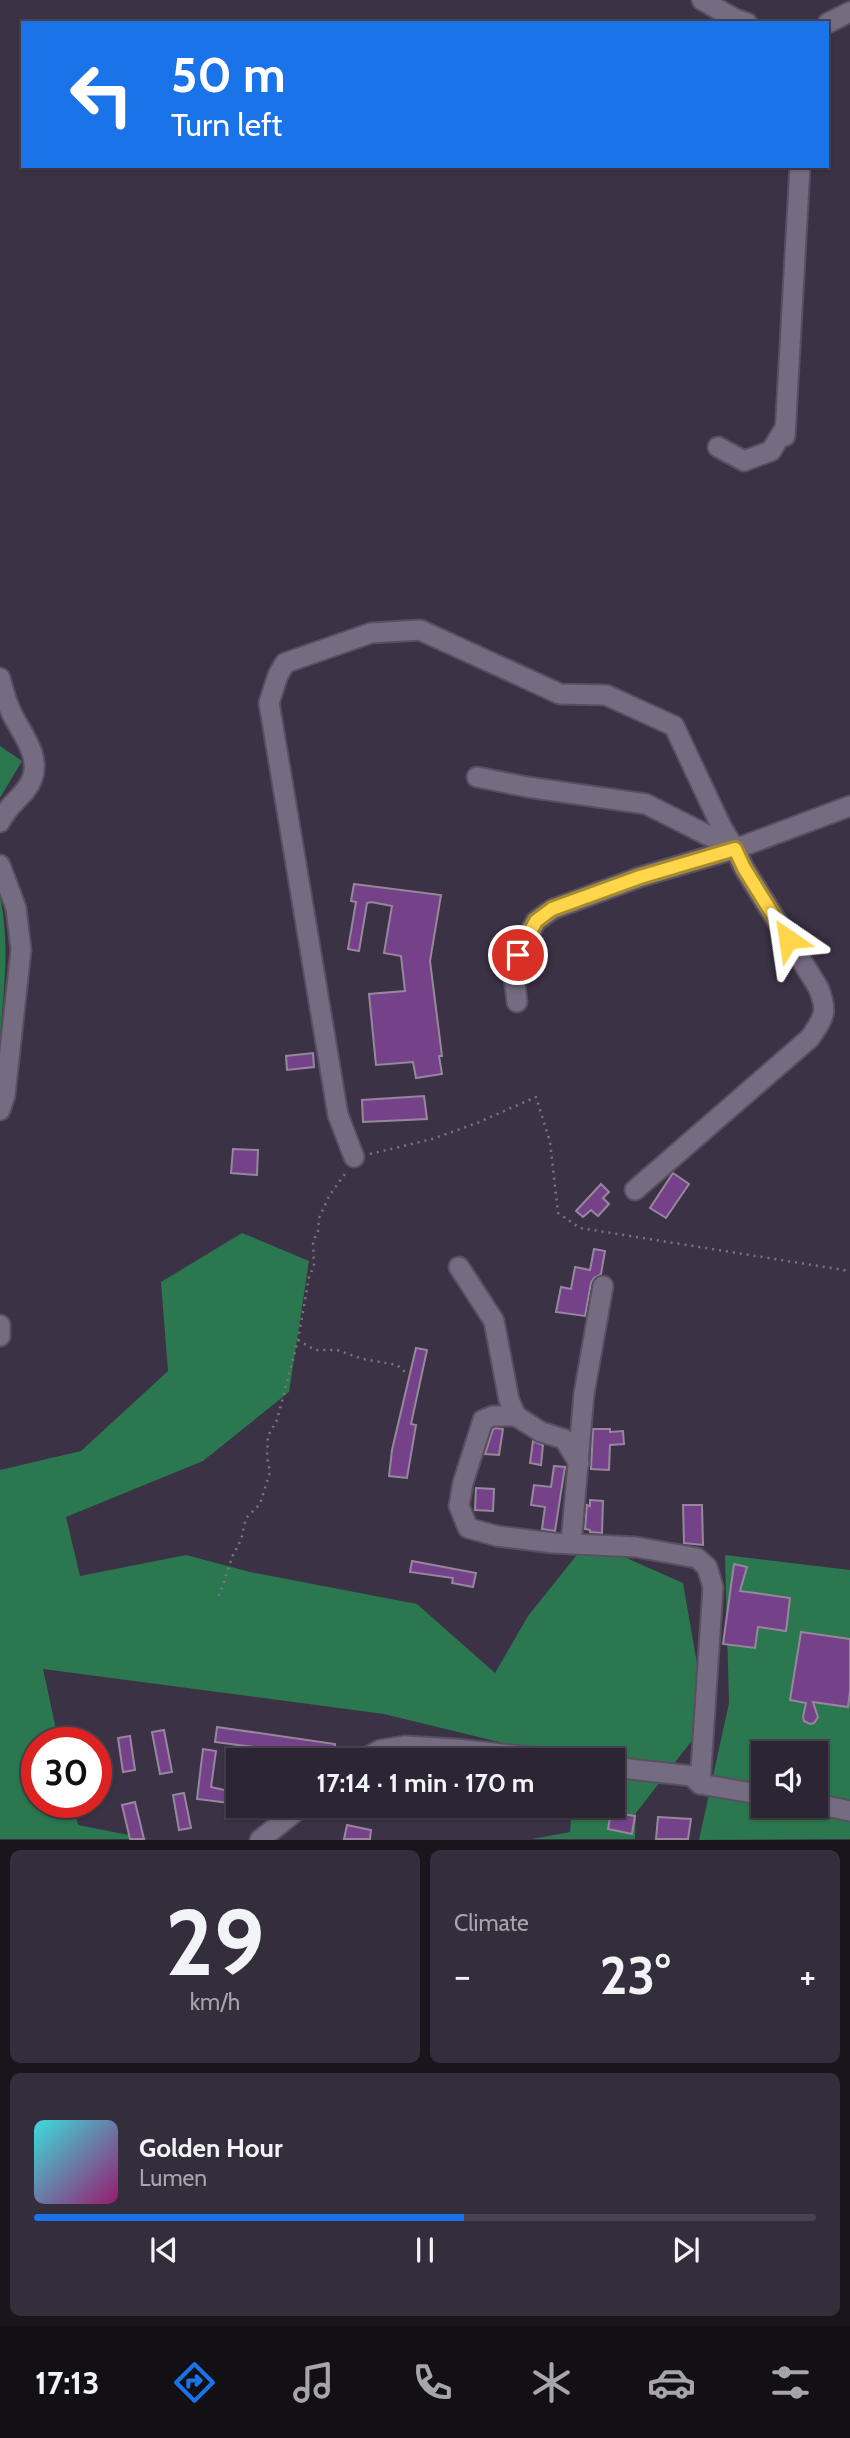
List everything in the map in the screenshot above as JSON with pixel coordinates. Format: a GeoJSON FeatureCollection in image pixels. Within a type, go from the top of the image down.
{"type":"FeatureCollection","features":[{"type":"Feature","properties":{"kind":"street"},"geometry":{"type":"LineString","coordinates":[[702,0],[741,21]]}},
{"type":"Feature","properties":{"kind":"street"},"geometry":{"type":"LineString","coordinates":[[829,22],[850,12]]}},
{"type":"Feature","properties":{"kind":"street"},"geometry":{"type":"LineString","coordinates":[[718,447],[744,461],[771,451],[785,432],[800,168]]}},
{"type":"Feature","properties":{"kind":"street"},"geometry":{"type":"LineString","coordinates":[[354,1157],[338,1115],[269,704],[278,675],[285,663],[371,633],[420,630],[560,694],[606,695],[674,726],[722,828],[818,986],[825,1004],[822,1019],[810,1038],[635,1190]]}},
{"type":"Feature","properties":{"kind":"street"},"geometry":{"type":"LineString","coordinates":[[0,678],[10,710],[33,755],[34,766],[28,788],[13,801],[0,822]]}},
{"type":"Feature","properties":{"kind":"street"},"geometry":{"type":"LineString","coordinates":[[477,777],[646,804],[735,849]]}},
{"type":"Feature","properties":{"kind":"street"},"geometry":{"type":"LineString","coordinates":[[517,1002],[514,977],[518,955],[536,921],[552,909],[640,877],[735,849],[850,806]]}},
{"type":"Feature","properties":{"kind":"street"},"geometry":{"type":"LineString","coordinates":[[0,865],[16,908],[21,950],[5,1095],[0,1110]]}},
{"type":"Feature","properties":{"kind":"street"},"geometry":{"type":"LineString","coordinates":[[459,1267],[494,1321],[509,1400],[516,1416]]}},
{"type":"Feature","properties":{"kind":"street"},"geometry":{"type":"LineString","coordinates":[[571,1544],[584,1394],[603,1286]]}},
{"type":"Feature","properties":{"kind":"street"},"geometry":{"type":"LineString","coordinates":[[0,1325],[0,1336]]}},
{"type":"Feature","properties":{"kind":"street"},"geometry":{"type":"LineString","coordinates":[[579,1463],[564,1439],[541,1432],[516,1416],[493,1416],[483,1420],[458,1506],[468,1528],[497,1536],[571,1544],[636,1547],[697,1558],[707,1567],[713,1587],[700,1784]]}},
{"type":"Feature","properties":{"kind":"street"},"geometry":{"type":"LineString","coordinates":[[388,1748],[439,1748]]}},
{"type":"Feature","properties":{"kind":"street"},"geometry":{"type":"LineString","coordinates":[[625,1768],[692,1776],[700,1784],[751,1793]]}},
{"type":"Feature","properties":{"kind":"street"},"geometry":{"type":"LineString","coordinates":[[828,1806],[850,1811]]}},
{"type":"Feature","properties":{"kind":"street"},"geometry":{"type":"LineString","coordinates":[[260,1839],[287,1818]]}},
{"type":"Feature","properties":{"kind":"path"},"geometry":{"type":"LineString","coordinates":[[298,1340],[315,1350],[337,1350],[363,1359],[397,1365],[405,1372]]}},
{"type":"Feature","properties":{"kind":"green space"},"geometry":{"type":"Polygon","coordinates":[[[0,746],[22,761],[0,798],[0,746]]]}},
{"type":"Feature","properties":{"kind":"green space"},"geometry":{"type":"Polygon","coordinates":[[[0,896],[5,949],[0,1037],[0,896]]]}},
{"type":"Feature","properties":{"kind":"green space"},"geometry":{"type":"Polygon","coordinates":[[[242,1233],[309,1261],[289,1392],[203,1461],[66,1517],[80,1576],[186,1555],[250,1572],[417,1604],[495,1673],[528,1616],[588,1541],[683,1583],[707,1721],[636,1813],[635,1839],[532,1839],[570,1832],[571,1818],[625,1818],[625,1748],[518,1748],[384,1714],[43,1669],[56,1727],[21,1727],[21,1818],[76,1818],[78,1825],[149,1839],[0,1839],[0,1470],[81,1451],[168,1371],[161,1282],[242,1233]]]}},
{"type":"Feature","properties":{"kind":"green space"},"geometry":{"type":"Polygon","coordinates":[[[725,1555],[850,1570],[850,1839],[699,1840],[729,1703],[725,1555]]]}},
{"type":"Feature","properties":{"kind":"building"},"geometry":{"type":"Polygon","coordinates":[[[354,884],[441,895],[430,961],[442,1074],[416,1078],[413,1062],[376,1065],[369,994],[405,991],[401,956],[384,953],[392,906],[371,902],[367,903],[359,951],[348,949],[356,902],[351,901],[354,884]]]}},
{"type":"Feature","properties":{"kind":"building"},"geometry":{"type":"Polygon","coordinates":[[[313,1053],[314,1067],[287,1070],[286,1056],[313,1053]]]}},
{"type":"Feature","properties":{"kind":"building"},"geometry":{"type":"Polygon","coordinates":[[[424,1096],[427,1119],[363,1122],[362,1100],[424,1096]]]}},
{"type":"Feature","properties":{"kind":"building"},"geometry":{"type":"Polygon","coordinates":[[[233,1149],[258,1150],[257,1175],[231,1173],[233,1149]]]}},
{"type":"Feature","properties":{"kind":"building"},"geometry":{"type":"Polygon","coordinates":[[[673,1173],[689,1184],[666,1218],[650,1208],[673,1173]]]}},
{"type":"Feature","properties":{"kind":"building"},"geometry":{"type":"Polygon","coordinates":[[[601,1184],[609,1192],[603,1198],[609,1204],[598,1216],[591,1210],[583,1217],[576,1211],[601,1184]]]}},
{"type":"Feature","properties":{"kind":"building"},"geometry":{"type":"Polygon","coordinates":[[[594,1249],[605,1251],[601,1274],[591,1283],[585,1316],[556,1312],[561,1287],[571,1289],[575,1267],[590,1270],[594,1249]]]}},
{"type":"Feature","properties":{"kind":"building"},"geometry":{"type":"Polygon","coordinates":[[[416,1348],[427,1350],[411,1424],[416,1425],[407,1478],[389,1476],[392,1450],[416,1348]]]}},
{"type":"Feature","properties":{"kind":"building"},"geometry":{"type":"Polygon","coordinates":[[[493,1429],[503,1429],[499,1455],[485,1454],[493,1429]]]}},
{"type":"Feature","properties":{"kind":"building"},"geometry":{"type":"Polygon","coordinates":[[[593,1429],[623,1431],[624,1444],[610,1445],[609,1470],[591,1469],[593,1429]]]}},
{"type":"Feature","properties":{"kind":"building"},"geometry":{"type":"Polygon","coordinates":[[[533,1441],[543,1445],[541,1465],[530,1463],[533,1441]]]}},
{"type":"Feature","properties":{"kind":"building"},"geometry":{"type":"Polygon","coordinates":[[[554,1466],[565,1467],[555,1531],[542,1529],[545,1507],[531,1505],[534,1485],[551,1487],[554,1466]]]}},
{"type":"Feature","properties":{"kind":"building"},"geometry":{"type":"Polygon","coordinates":[[[476,1488],[494,1489],[493,1511],[475,1510],[476,1488]]]}},
{"type":"Feature","properties":{"kind":"building"},"geometry":{"type":"Polygon","coordinates":[[[590,1500],[603,1501],[602,1533],[585,1529],[587,1505],[590,1506],[590,1500]]]}},
{"type":"Feature","properties":{"kind":"building"},"geometry":{"type":"Polygon","coordinates":[[[683,1505],[702,1505],[703,1545],[684,1543],[683,1505]]]}},
{"type":"Feature","properties":{"kind":"building"},"geometry":{"type":"Polygon","coordinates":[[[412,1561],[476,1573],[473,1587],[452,1583],[453,1578],[410,1572],[412,1561]]]}},
{"type":"Feature","properties":{"kind":"building"},"geometry":{"type":"Polygon","coordinates":[[[734,1564],[747,1567],[740,1591],[790,1598],[786,1631],[758,1627],[755,1648],[723,1644],[734,1564]]]}},
{"type":"Feature","properties":{"kind":"building"},"geometry":{"type":"Polygon","coordinates":[[[801,1632],[850,1639],[848,1707],[813,1702],[818,1717],[810,1724],[804,1721],[803,1717],[806,1703],[790,1700],[801,1632]]]}},
{"type":"Feature","properties":{"kind":"building"},"geometry":{"type":"Polygon","coordinates":[[[217,1727],[335,1744],[335,1748],[261,1748],[215,1742],[217,1727]]]}},
{"type":"Feature","properties":{"kind":"building"},"geometry":{"type":"Polygon","coordinates":[[[164,1730],[172,1772],[160,1774],[152,1732],[164,1730]]]}},
{"type":"Feature","properties":{"kind":"building"},"geometry":{"type":"Polygon","coordinates":[[[130,1736],[135,1770],[123,1772],[118,1738],[130,1736]]]}},
{"type":"Feature","properties":{"kind":"building"},"geometry":{"type":"Polygon","coordinates":[[[203,1749],[216,1751],[211,1787],[226,1790],[226,1803],[197,1799],[203,1749]]]}},
{"type":"Feature","properties":{"kind":"building"},"geometry":{"type":"Polygon","coordinates":[[[184,1793],[191,1828],[179,1830],[173,1795],[184,1793]]]}},
{"type":"Feature","properties":{"kind":"building"},"geometry":{"type":"Polygon","coordinates":[[[135,1802],[144,1839],[130,1839],[122,1805],[135,1802]]]}},
{"type":"Feature","properties":{"kind":"building"},"geometry":{"type":"Polygon","coordinates":[[[625,1814],[635,1816],[632,1834],[608,1829],[610,1818],[625,1818],[625,1814]]]}},
{"type":"Feature","properties":{"kind":"building"},"geometry":{"type":"Polygon","coordinates":[[[658,1817],[691,1819],[688,1839],[656,1839],[658,1817]]]}},
{"type":"Feature","properties":{"kind":"building"},"geometry":{"type":"Polygon","coordinates":[[[347,1825],[371,1830],[370,1839],[344,1839],[347,1825]]]}},
{"type":"Feature","properties":{"kind":"route"},"geometry":{"type":"LineString","coordinates":[[518,955],[536,921],[552,909],[640,877],[735,849],[788,939]]}}]}
